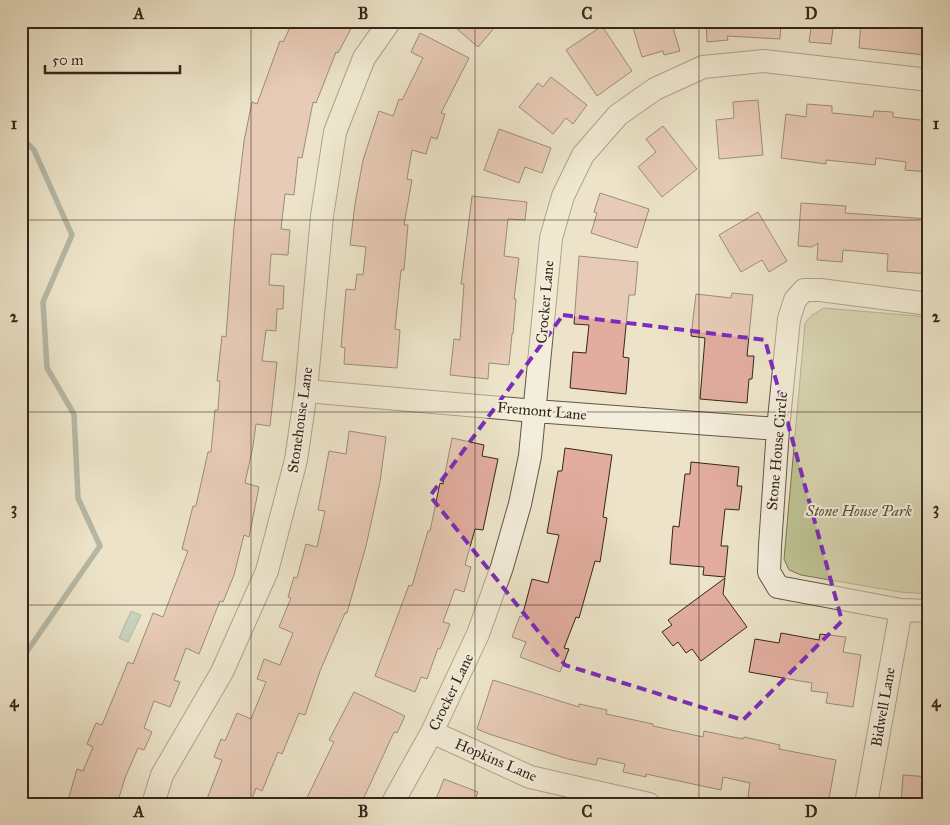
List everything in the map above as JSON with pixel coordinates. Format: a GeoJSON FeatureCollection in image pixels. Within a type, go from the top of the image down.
{"type":"FeatureCollection","features":[{"type":"Feature","properties":{"kind":"street","name":"Stonehouse Lane"},"geometry":{"type":"LineString","coordinates":[[152,804],[162,776],[222,672],[267,570],[296,460],[306,391],[322,216],[335,132],[364,58],[390,21]]}},
{"type":"Feature","properties":{"kind":"street","name":"Crocker Lane"},"geometry":{"type":"LineString","coordinates":[[392,804],[432,732],[478,634],[502,567],[530,456],[551,238],[563,196],[583,155],[618,114],[654,90],[703,67],[764,61],[929,80]]}},
{"type":"Feature","properties":{"kind":"street","name":"Stone House Circle"},"geometry":{"type":"LineString","coordinates":[[929,304],[820,290],[804,290],[795,300],[789,319],[778,429],[769,572],[778,587],[901,610],[929,611]]}},
{"type":"Feature","properties":{"kind":"street","name":"Fremont Lane"},"geometry":{"type":"LineString","coordinates":[[306,391],[535,411],[778,429]]}},
{"type":"Feature","properties":{"kind":"street","name":"Bidwell Lane"},"geometry":{"type":"LineString","coordinates":[[866,804],[901,610]]}},
{"type":"Feature","properties":{"kind":"street","name":"Hopkins Lane"},"geometry":{"type":"LineString","coordinates":[[432,732],[530,777],[649,804]]}},
{"type":"Feature","properties":{"kind":"highlighted area"},"geometry":{"type":"Polygon","coordinates":[[[563,315],[765,340],[842,621],[743,720],[565,665],[430,496],[563,315]]]}},
{"type":"Feature","properties":{"kind":"green space","name":"Stone House Park"},"geometry":{"type":"Polygon","coordinates":[[[824,308],[929,317],[929,594],[900,592],[801,575],[789,570],[784,559],[805,323],[812,315],[824,308]]]}},
{"type":"Feature","properties":{"kind":"water"},"geometry":{"type":"Polygon","coordinates":[[[131,611],[141,615],[128,642],[119,638],[131,611]]]}},
{"type":"Feature","properties":{"kind":"building"},"geometry":{"type":"Polygon","coordinates":[[[293,21],[355,21],[338,53],[336,52],[316,103],[313,102],[302,158],[298,157],[294,195],[285,194],[281,229],[290,230],[288,255],[271,254],[269,285],[284,286],[283,309],[277,309],[276,331],[266,330],[262,361],[277,362],[270,426],[256,424],[245,483],[259,487],[249,537],[244,535],[234,575],[223,602],[220,601],[199,654],[186,648],[174,680],[180,682],[170,707],[154,701],[144,728],[152,732],[144,750],[138,748],[125,778],[117,804],[67,804],[77,769],[83,771],[93,747],[87,744],[96,723],[102,725],[128,662],[133,664],[153,613],[163,617],[188,551],[182,549],[193,506],[196,506],[208,452],[211,452],[215,410],[218,410],[220,381],[217,381],[222,336],[226,337],[234,227],[244,141],[252,102],[257,104],[280,41],[283,42],[293,21]]]}},
{"type":"Feature","properties":{"kind":"building"},"geometry":{"type":"Polygon","coordinates":[[[448,21],[500,21],[478,47],[448,21]]]}},
{"type":"Feature","properties":{"kind":"building"},"geometry":{"type":"Polygon","coordinates":[[[631,21],[671,21],[680,51],[664,55],[663,51],[642,57],[631,21]]]}},
{"type":"Feature","properties":{"kind":"building"},"geometry":{"type":"Polygon","coordinates":[[[706,21],[781,21],[780,39],[727,36],[728,40],[707,42],[706,21]]]}},
{"type":"Feature","properties":{"kind":"building"},"geometry":{"type":"Polygon","coordinates":[[[812,21],[834,21],[831,44],[809,42],[812,21]]]}},
{"type":"Feature","properties":{"kind":"building"},"geometry":{"type":"Polygon","coordinates":[[[861,21],[928,21],[925,55],[859,48],[861,21]]]}},
{"type":"Feature","properties":{"kind":"building"},"geometry":{"type":"Polygon","coordinates":[[[602,26],[632,71],[597,96],[566,50],[602,26]]]}},
{"type":"Feature","properties":{"kind":"building"},"geometry":{"type":"Polygon","coordinates":[[[420,33],[469,58],[441,113],[445,114],[437,139],[431,137],[426,154],[412,150],[407,179],[412,180],[404,225],[408,225],[404,270],[401,270],[395,329],[400,330],[397,368],[344,364],[345,348],[341,347],[346,289],[355,290],[357,274],[363,275],[366,247],[350,245],[363,160],[379,111],[393,116],[399,99],[402,100],[423,58],[411,52],[420,33]]]}},
{"type":"Feature","properties":{"kind":"building"},"geometry":{"type":"Polygon","coordinates":[[[551,77],[587,105],[573,124],[566,118],[553,134],[519,107],[538,83],[543,87],[551,77]]]}},
{"type":"Feature","properties":{"kind":"building"},"geometry":{"type":"Polygon","coordinates":[[[758,100],[763,155],[719,159],[716,120],[734,118],[733,102],[758,100]]]}},
{"type":"Feature","properties":{"kind":"building"},"geometry":{"type":"Polygon","coordinates":[[[807,104],[832,106],[832,113],[873,117],[874,111],[893,112],[893,117],[929,121],[929,172],[905,170],[906,162],[876,158],[875,165],[826,160],[826,164],[781,158],[786,114],[806,117],[807,104]]]}},
{"type":"Feature","properties":{"kind":"building"},"geometry":{"type":"Polygon","coordinates":[[[663,126],[697,169],[662,197],[638,167],[656,152],[646,139],[663,126]]]}},
{"type":"Feature","properties":{"kind":"building"},"geometry":{"type":"Polygon","coordinates":[[[499,129],[551,148],[542,173],[525,167],[519,183],[484,170],[499,129]]]}},
{"type":"Feature","properties":{"kind":"building"},"geometry":{"type":"Polygon","coordinates":[[[600,193],[649,209],[637,248],[591,233],[597,213],[594,212],[600,193]]]}},
{"type":"Feature","properties":{"kind":"building"},"geometry":{"type":"Polygon","coordinates":[[[472,196],[527,202],[525,220],[508,219],[504,256],[519,258],[509,365],[489,363],[488,379],[450,375],[454,339],[460,340],[464,284],[461,284],[472,196]]]}},
{"type":"Feature","properties":{"kind":"building"},"geometry":{"type":"Polygon","coordinates":[[[801,203],[846,206],[845,213],[929,219],[929,274],[887,271],[888,254],[843,250],[842,262],[817,260],[818,243],[812,247],[798,246],[801,203]]]}},
{"type":"Feature","properties":{"kind":"building"},"geometry":{"type":"Polygon","coordinates":[[[758,212],[787,261],[769,272],[762,260],[741,272],[719,235],[758,212]]]}},
{"type":"Feature","properties":{"kind":"building"},"geometry":{"type":"Polygon","coordinates":[[[579,256],[638,262],[635,295],[629,295],[623,357],[629,358],[626,394],[570,388],[573,352],[586,353],[589,325],[574,324],[579,256]]]}},
{"type":"Feature","properties":{"kind":"building"},"geometry":{"type":"Polygon","coordinates":[[[732,293],[753,295],[747,356],[754,356],[752,379],[749,379],[747,403],[700,399],[705,338],[691,336],[696,294],[731,298],[732,293]]]}},
{"type":"Feature","properties":{"kind":"building"},"geometry":{"type":"Polygon","coordinates":[[[349,431],[386,437],[380,482],[366,546],[347,613],[345,613],[320,671],[305,715],[299,713],[282,754],[278,752],[262,791],[256,788],[250,804],[205,804],[222,760],[214,757],[221,739],[225,741],[237,713],[251,719],[266,682],[257,679],[264,659],[280,665],[293,633],[279,627],[291,598],[288,597],[294,577],[297,578],[306,544],[317,547],[325,511],[318,510],[329,451],[346,454],[349,431]]]}},
{"type":"Feature","properties":{"kind":"building"},"geometry":{"type":"Polygon","coordinates":[[[452,438],[484,445],[482,456],[498,459],[483,530],[475,529],[465,565],[471,567],[464,592],[455,589],[443,622],[450,624],[440,649],[438,648],[427,679],[421,677],[415,692],[375,676],[409,585],[412,586],[428,531],[430,531],[440,483],[443,484],[452,438]]]}},
{"type":"Feature","properties":{"kind":"building"},"geometry":{"type":"Polygon","coordinates":[[[565,448],[612,455],[603,517],[607,518],[600,562],[595,561],[579,618],[576,617],[564,648],[569,649],[560,672],[520,657],[526,642],[512,637],[520,616],[522,617],[532,579],[548,583],[559,535],[547,533],[558,471],[562,471],[565,448]]]}},
{"type":"Feature","properties":{"kind":"building"},"geometry":{"type":"Polygon","coordinates":[[[691,462],[739,467],[737,486],[742,486],[739,510],[725,509],[721,546],[728,546],[725,577],[703,575],[704,567],[670,564],[673,526],[679,527],[685,474],[690,474],[691,462]]]}},
{"type":"Feature","properties":{"kind":"building"},"geometry":{"type":"Polygon","coordinates":[[[725,578],[723,594],[747,627],[701,661],[692,649],[686,653],[678,642],[673,646],[662,632],[672,625],[668,620],[725,578]]]}},
{"type":"Feature","properties":{"kind":"building"},"geometry":{"type":"Polygon","coordinates":[[[781,633],[819,640],[820,634],[846,637],[843,652],[861,655],[853,707],[826,703],[828,693],[811,691],[812,683],[749,672],[755,639],[779,643],[781,633]]]}},
{"type":"Feature","properties":{"kind":"building"},"geometry":{"type":"Polygon","coordinates":[[[493,680],[579,707],[579,704],[607,710],[606,714],[653,724],[653,726],[703,737],[704,731],[743,739],[744,737],[780,745],[779,749],[836,760],[828,804],[779,804],[748,797],[750,783],[723,777],[721,790],[646,774],[646,777],[623,772],[625,764],[598,758],[596,765],[568,759],[489,734],[477,729],[493,680]]]}},
{"type":"Feature","properties":{"kind":"building"},"geometry":{"type":"Polygon","coordinates":[[[354,692],[405,716],[397,733],[394,732],[361,804],[304,804],[334,742],[329,740],[354,692]]]}},
{"type":"Feature","properties":{"kind":"building"},"geometry":{"type":"Polygon","coordinates":[[[903,775],[929,777],[929,804],[901,804],[903,775]]]}},
{"type":"Feature","properties":{"kind":"building"},"geometry":{"type":"Polygon","coordinates":[[[444,779],[478,792],[473,804],[434,804],[444,779]]]}},
{"type":"Feature","properties":{"kind":"waterway"},"geometry":{"type":"LineString","coordinates":[[21,137],[34,150],[72,235],[43,302],[47,368],[74,414],[78,498],[100,546],[21,660]]}}]}
